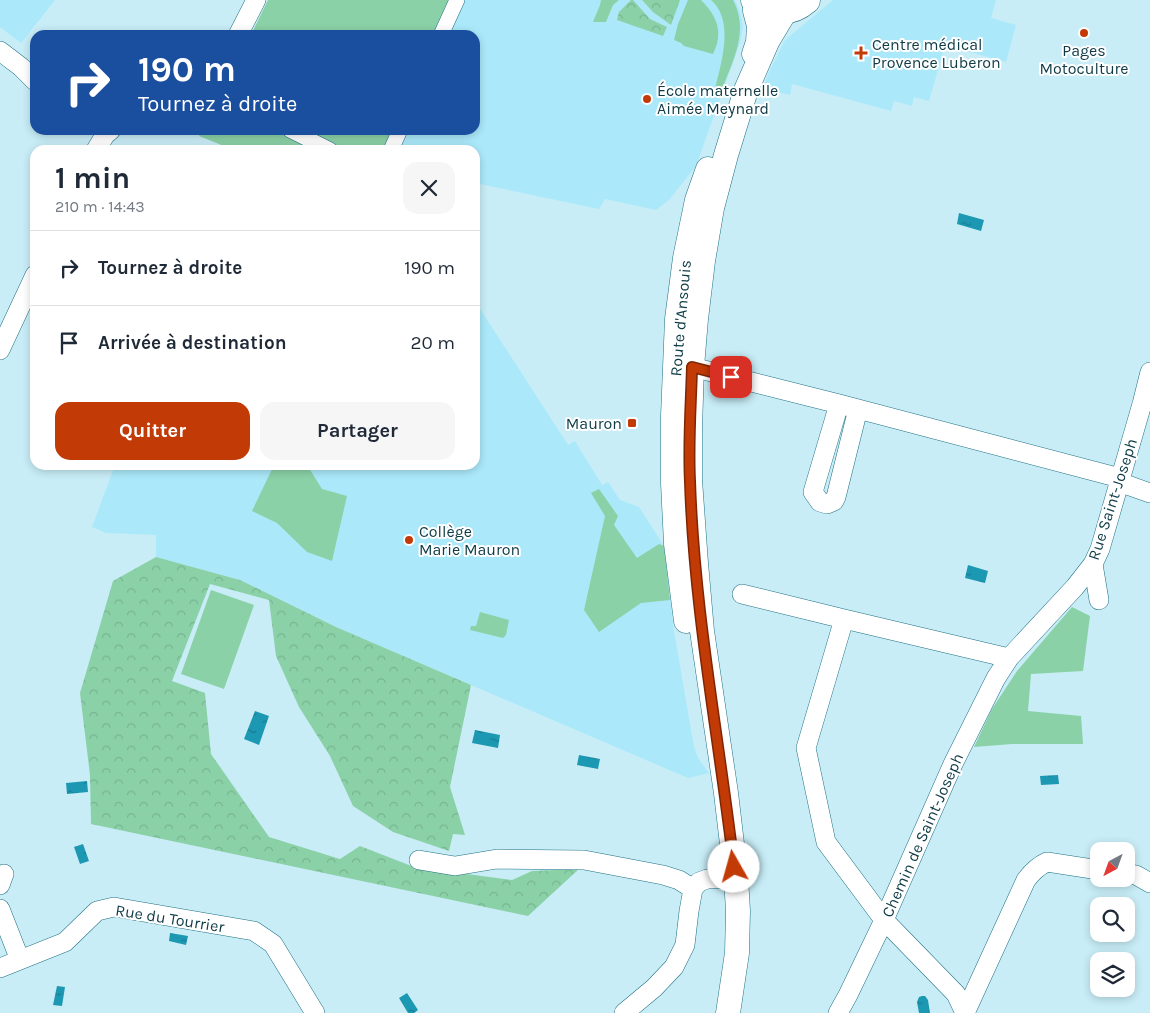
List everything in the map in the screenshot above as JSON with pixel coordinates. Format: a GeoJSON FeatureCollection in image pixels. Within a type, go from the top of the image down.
{"type":"FeatureCollection","features":[{"type":"Feature","properties":{"kind":"main road"},"geometry":{"type":"LineString","coordinates":[[755,0],[775,10],[796,5]]}},
{"type":"Feature","properties":{"kind":"street"},"geometry":{"type":"LineString","coordinates":[[241,30],[256,0]]}},
{"type":"Feature","properties":{"kind":"street"},"geometry":{"type":"LineString","coordinates":[[443,30],[457,0]]}},
{"type":"Feature","properties":{"kind":"street","name":"Route d'Ansouis"},"geometry":{"type":"LineString","coordinates":[[728,1013],[737,954],[738,911],[736,878],[726,793],[673,416],[677,329],[685,258],[697,200],[739,86],[758,42],[759,26],[755,11],[755,0]]}},
{"type":"Feature","properties":{"kind":"street","name":"Route d'Ansouis"},"geometry":{"type":"LineString","coordinates":[[682,482],[690,428],[696,320],[712,208],[746,90],[768,40],[796,5]]}},
{"type":"Feature","properties":{"kind":"street"},"geometry":{"type":"LineString","coordinates":[[0,51],[30,76]]}},
{"type":"Feature","properties":{"kind":"street"},"geometry":{"type":"LineString","coordinates":[[300,135],[320,145]]}},
{"type":"Feature","properties":{"kind":"street"},"geometry":{"type":"LineString","coordinates":[[0,350],[30,286]]}},
{"type":"Feature","properties":{"kind":"street"},"geometry":{"type":"LineString","coordinates":[[692,367],[858,409],[1120,480],[1150,493]]}},
{"type":"Feature","properties":{"kind":"street","name":"Rue Saint-Joseph"},"geometry":{"type":"LineString","coordinates":[[1009,658],[1075,587],[1093,564],[1100,549],[1150,372]]}},
{"type":"Feature","properties":{"kind":"street"},"geometry":{"type":"LineString","coordinates":[[839,404],[813,492],[820,502],[827,504],[834,502],[836,497],[858,409]]}},
{"type":"Feature","properties":{"kind":"street"},"geometry":{"type":"LineString","coordinates":[[1093,564],[1099,600]]}},
{"type":"Feature","properties":{"kind":"street"},"geometry":{"type":"LineString","coordinates":[[742,594],[1009,658]]}},
{"type":"Feature","properties":{"kind":"street"},"geometry":{"type":"LineString","coordinates":[[844,619],[806,748],[826,842],[884,920],[956,994],[965,1013]]}},
{"type":"Feature","properties":{"kind":"street","name":"Chemin de Saint-Joseph"},"geometry":{"type":"LineString","coordinates":[[838,1013],[884,920],[957,756],[996,678],[1009,658]]}},
{"type":"Feature","properties":{"kind":"street"},"geometry":{"type":"LineString","coordinates":[[419,860],[455,866],[497,859],[584,860],[663,874],[693,888]]}},
{"type":"Feature","properties":{"kind":"street"},"geometry":{"type":"LineString","coordinates":[[965,1013],[1026,880],[1032,872],[1047,862],[1090,869]]}},
{"type":"Feature","properties":{"kind":"street"},"geometry":{"type":"LineString","coordinates":[[1135,875],[1150,884]]}},
{"type":"Feature","properties":{"kind":"street"},"geometry":{"type":"LineString","coordinates":[[624,1013],[654,988],[674,967],[685,945],[693,888],[699,882],[707,879],[736,878]]}},
{"type":"Feature","properties":{"kind":"street","name":"Rue du Tourrier"},"geometry":{"type":"LineString","coordinates":[[0,968],[65,942],[97,911],[114,907],[254,931],[273,944],[315,1013]]}},
{"type":"Feature","properties":{"kind":"street"},"geometry":{"type":"LineString","coordinates":[[0,909],[20,960]]}},
{"type":"Feature","properties":{"kind":"shaded area"},"geometry":{"type":"Polygon","coordinates":[[[0,0],[55,0],[21,43],[0,27],[0,0]]]}},
{"type":"Feature","properties":{"kind":"shaded area"},"geometry":{"type":"Polygon","coordinates":[[[460,0],[735,0],[743,26],[740,43],[696,166],[669,200],[656,210],[605,199],[599,209],[480,184],[480,145],[397,145],[402,135],[480,135],[480,30],[446,30],[460,0]]]}},
{"type":"Feature","properties":{"kind":"shaded area","name":"Centre médical Provence Luberon"},"geometry":{"type":"Polygon","coordinates":[[[833,0],[996,0],[991,18],[1016,25],[1006,62],[945,45],[929,101],[914,97],[912,106],[894,101],[891,111],[792,84],[790,95],[763,89],[768,74],[785,40],[833,0]]]}},
{"type":"Feature","properties":{"kind":"shaded area","name":"Collège Marie Mauron"},"geometry":{"type":"Polygon","coordinates":[[[480,309],[568,445],[575,441],[602,485],[608,482],[620,500],[639,507],[664,546],[674,631],[694,747],[698,758],[709,773],[688,778],[336,627],[240,580],[156,557],[156,535],[106,533],[92,527],[113,470],[480,470],[480,309]]]}},
{"type":"Feature","properties":{"kind":"green space"},"geometry":{"type":"Polygon","coordinates":[[[268,0],[451,0],[438,30],[253,30],[268,0]]]}},
{"type":"Feature","properties":{"kind":"green space"},"geometry":{"type":"Polygon","coordinates":[[[601,0],[619,0],[613,5],[606,22],[593,22],[600,5],[601,0]]]}},
{"type":"Feature","properties":{"kind":"green space"},"geometry":{"type":"Polygon","coordinates":[[[631,0],[650,19],[667,27],[663,36],[617,20],[619,12],[631,0]]]}},
{"type":"Feature","properties":{"kind":"green space"},"geometry":{"type":"Polygon","coordinates":[[[642,0],[680,0],[671,25],[653,12],[642,0]]]}},
{"type":"Feature","properties":{"kind":"green space"},"geometry":{"type":"Polygon","coordinates":[[[688,0],[701,0],[715,18],[718,39],[713,54],[684,46],[674,40],[678,24],[688,0]]]}},
{"type":"Feature","properties":{"kind":"green space"},"geometry":{"type":"Polygon","coordinates":[[[711,0],[733,0],[740,24],[738,47],[721,92],[715,89],[723,55],[723,19],[711,0]]]}},
{"type":"Feature","properties":{"kind":"green space"},"geometry":{"type":"Polygon","coordinates":[[[395,135],[390,145],[222,145],[199,136],[395,135]]]}},
{"type":"Feature","properties":{"kind":"green space"},"geometry":{"type":"Polygon","coordinates":[[[272,470],[310,470],[322,489],[347,496],[332,561],[307,552],[277,523],[252,511],[272,470]]]}},
{"type":"Feature","properties":{"kind":"green space"},"geometry":{"type":"Polygon","coordinates":[[[599,489],[618,516],[614,525],[637,558],[659,544],[664,546],[670,600],[641,603],[599,632],[584,610],[605,516],[591,493],[599,489]]]}},
{"type":"Feature","properties":{"kind":"green space"},"geometry":{"type":"Polygon","coordinates":[[[156,557],[240,580],[336,627],[471,685],[450,787],[465,835],[453,834],[449,851],[393,832],[353,806],[330,756],[299,707],[276,656],[269,600],[210,584],[172,681],[205,693],[211,754],[269,837],[340,859],[360,846],[414,867],[512,880],[532,871],[579,869],[528,916],[91,824],[90,775],[80,693],[113,581],[156,557]]]}},
{"type":"Feature","properties":{"kind":"green space"},"geometry":{"type":"Polygon","coordinates":[[[211,590],[254,605],[224,689],[181,674],[211,590]]]}},
{"type":"Feature","properties":{"kind":"green space"},"geometry":{"type":"Polygon","coordinates":[[[1072,607],[1090,616],[1083,671],[1031,674],[1028,711],[1081,716],[1083,744],[1012,744],[974,747],[992,709],[1017,671],[1072,607]]]}},
{"type":"Feature","properties":{"kind":"green space"},"geometry":{"type":"Polygon","coordinates":[[[480,612],[509,620],[506,635],[503,638],[470,630],[471,626],[476,626],[480,612]]]}},
{"type":"Feature","properties":{"kind":"water"},"geometry":{"type":"Polygon","coordinates":[[[959,213],[984,220],[981,231],[957,224],[959,213]]]}},
{"type":"Feature","properties":{"kind":"water"},"geometry":{"type":"Polygon","coordinates":[[[968,565],[988,571],[985,583],[965,578],[968,565]]]}},
{"type":"Feature","properties":{"kind":"water"},"geometry":{"type":"Polygon","coordinates":[[[255,711],[269,716],[259,745],[244,739],[255,711]]]}},
{"type":"Feature","properties":{"kind":"water"},"geometry":{"type":"Polygon","coordinates":[[[475,730],[500,735],[498,748],[472,743],[475,730]]]}},
{"type":"Feature","properties":{"kind":"water"},"geometry":{"type":"Polygon","coordinates":[[[579,755],[600,759],[598,769],[577,765],[579,755]]]}},
{"type":"Feature","properties":{"kind":"water"},"geometry":{"type":"Polygon","coordinates":[[[1058,775],[1059,784],[1041,785],[1040,776],[1058,775]]]}},
{"type":"Feature","properties":{"kind":"water"},"geometry":{"type":"Polygon","coordinates":[[[87,781],[88,792],[67,794],[66,783],[87,781]]]}},
{"type":"Feature","properties":{"kind":"water"},"geometry":{"type":"Polygon","coordinates":[[[83,844],[89,861],[80,864],[74,847],[83,844]]]}},
{"type":"Feature","properties":{"kind":"water"},"geometry":{"type":"Polygon","coordinates":[[[170,933],[188,936],[186,945],[169,941],[170,933]]]}},
{"type":"Feature","properties":{"kind":"water"},"geometry":{"type":"Polygon","coordinates":[[[57,986],[65,987],[62,1006],[53,1005],[57,986]]]}},
{"type":"Feature","properties":{"kind":"water"},"geometry":{"type":"Polygon","coordinates":[[[407,993],[418,1010],[414,1013],[408,1013],[399,998],[407,993]]]}},
{"type":"Feature","properties":{"kind":"water"},"geometry":{"type":"Polygon","coordinates":[[[925,996],[928,1000],[930,1013],[919,1013],[917,1002],[919,997],[925,996]]]}},
{"type":"Feature","properties":{"kind":"place","name":"Pages Motoculture"},"geometry":{"type":"Point","coordinates":[1084,33]}},
{"type":"Feature","properties":{"kind":"place","name":"Centre médical Provence Luberon"},"geometry":{"type":"Point","coordinates":[861,53]}},
{"type":"Feature","properties":{"kind":"place","name":"École maternelle Aimée Meynard"},"geometry":{"type":"Point","coordinates":[647,99]}},
{"type":"Feature","properties":{"kind":"place","name":"Mauron"},"geometry":{"type":"Point","coordinates":[632,423]}},
{"type":"Feature","properties":{"kind":"place","name":"Collège Marie Mauron"},"geometry":{"type":"Point","coordinates":[409,540]}},
{"type":"Feature","properties":{"kind":"route"},"geometry":{"type":"LineString","coordinates":[[731,377],[692,367],[690,480],[702,631],[726,793],[734,867]]}}]}
